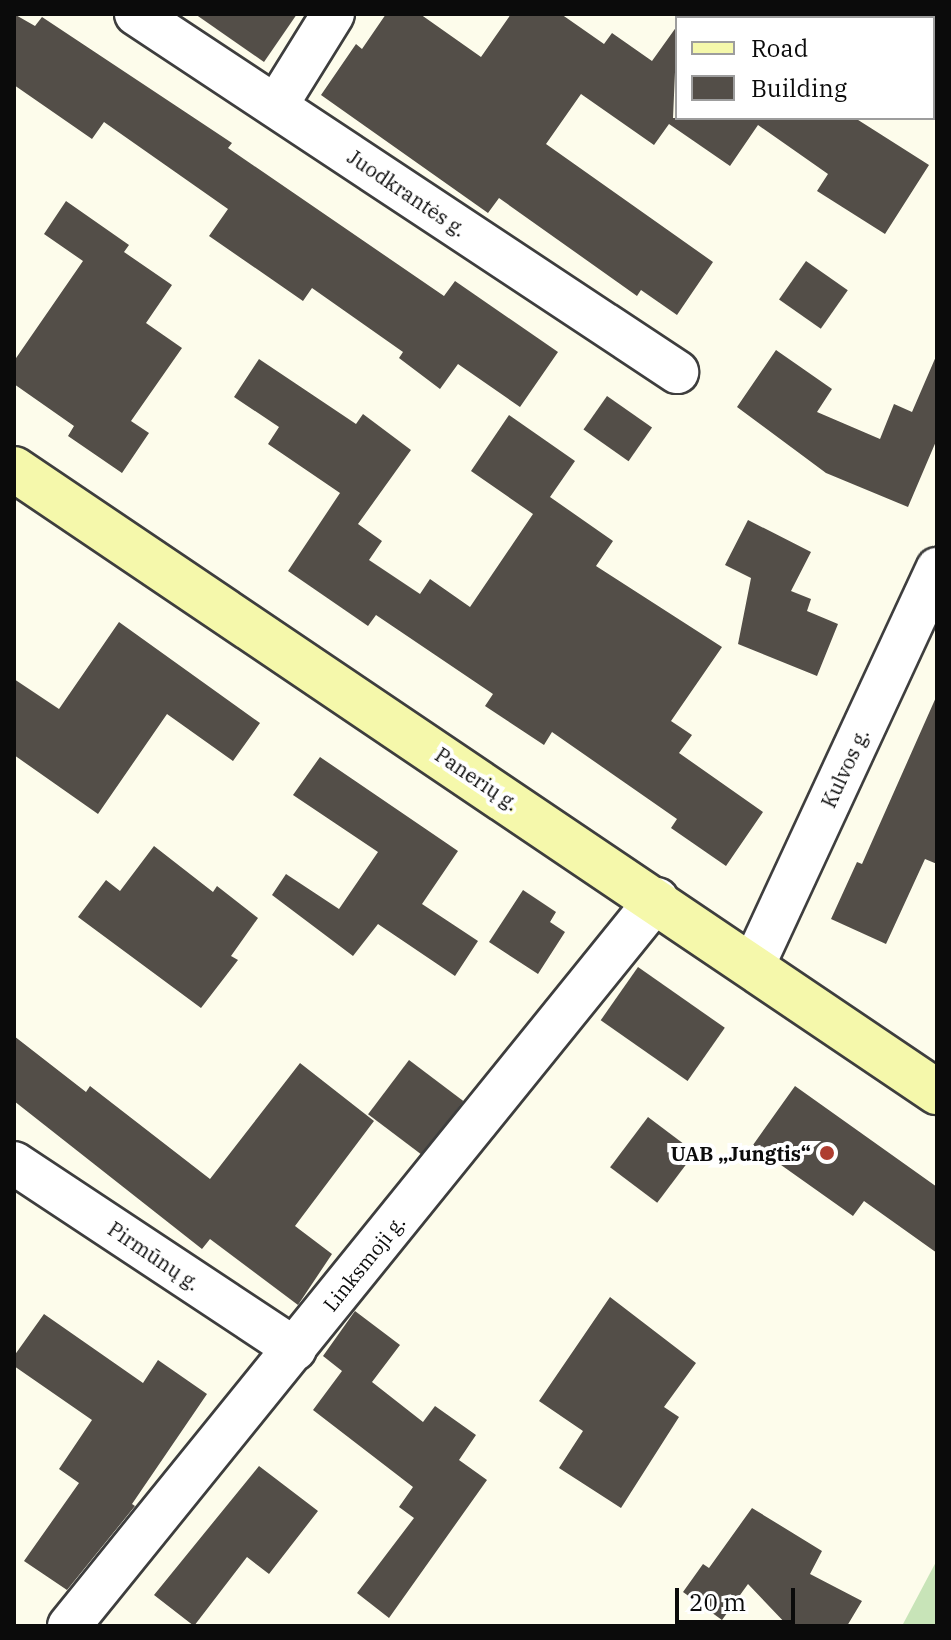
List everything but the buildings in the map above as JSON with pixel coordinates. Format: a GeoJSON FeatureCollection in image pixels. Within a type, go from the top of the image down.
{"type":"FeatureCollection","features":[{"type":"Feature","properties":{"kind":"main road","name":"Panerių g."},"geometry":{"type":"LineString","coordinates":[[15,471],[657,899],[937,1092]]}},
{"type":"Feature","properties":{"kind":"street","name":"Juodkrantės g."},"geometry":{"type":"LineString","coordinates":[[136,14],[677,372]]}},
{"type":"Feature","properties":{"kind":"street"},"geometry":{"type":"LineString","coordinates":[[276,106],[333,14]]}},
{"type":"Feature","properties":{"kind":"street","name":"Kulvos g."},"geometry":{"type":"LineString","coordinates":[[753,966],[937,569]]}},
{"type":"Feature","properties":{"kind":"street","name":"Linksmoji g."},"geometry":{"type":"LineString","coordinates":[[69,1626],[657,899]]}},
{"type":"Feature","properties":{"kind":"street","name":"Pirmūnų g."},"geometry":{"type":"LineString","coordinates":[[14,1163],[295,1349]]}},
{"type":"Feature","properties":{"kind":"green space"},"geometry":{"type":"Polygon","coordinates":[[[937,1560],[937,1626],[902,1626],[937,1560]]]}},
{"type":"Feature","properties":{"kind":"place","name":"UAB „Jungtis“"},"geometry":{"type":"Point","coordinates":[827,1153]}}]}
